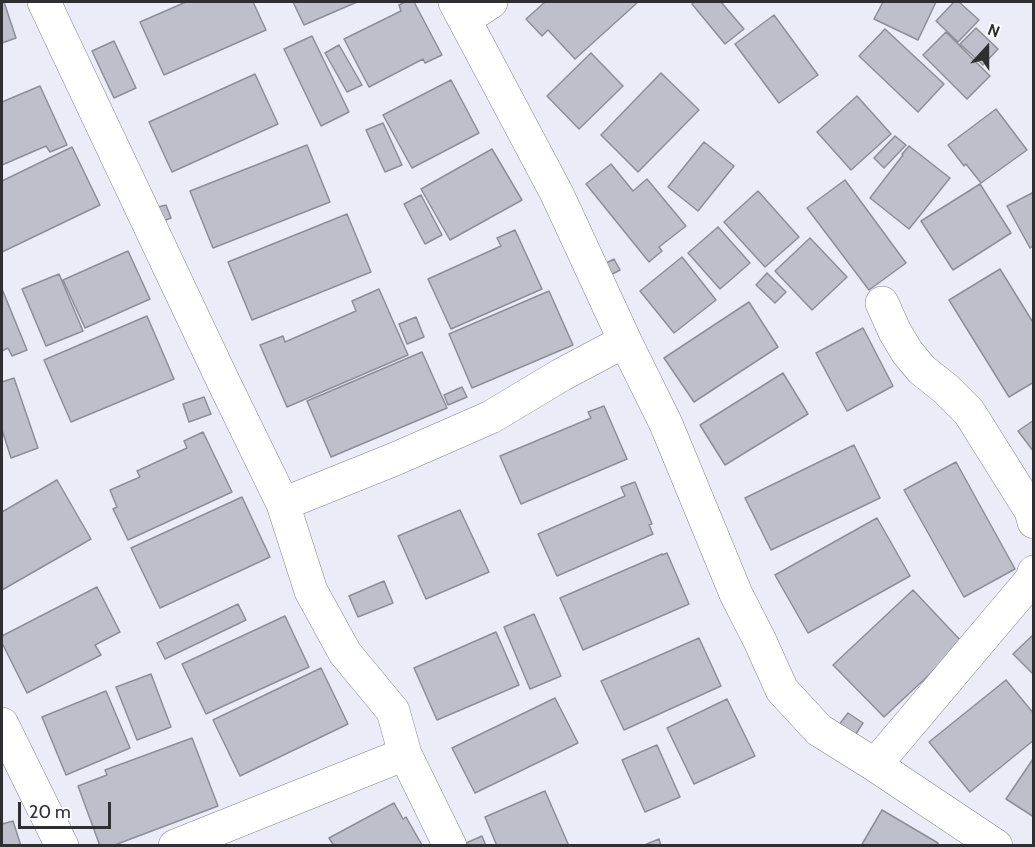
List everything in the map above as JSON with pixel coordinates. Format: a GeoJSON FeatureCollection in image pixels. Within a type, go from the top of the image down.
{"type":"FeatureCollection","features":[{"type":"Feature","properties":{"kind":"street"},"geometry":{"type":"LineString","coordinates":[[44,2],[283,504],[311,591],[345,653],[393,711],[405,754],[450,846]]}},
{"type":"Feature","properties":{"kind":"street"},"geometry":{"type":"LineString","coordinates":[[470,7],[666,424],[736,594],[782,690],[819,730],[876,765],[996,846]]}},
{"type":"Feature","properties":{"kind":"street"},"geometry":{"type":"LineString","coordinates":[[882,303],[907,352],[922,370],[946,389],[969,412],[1031,511],[1034,522]]}},
{"type":"Feature","properties":{"kind":"street"},"geometry":{"type":"LineString","coordinates":[[283,504],[491,417],[561,375],[625,341]]}},
{"type":"Feature","properties":{"kind":"street"},"geometry":{"type":"LineString","coordinates":[[876,765],[1032,579],[1034,572]]}},
{"type":"Feature","properties":{"kind":"street"},"geometry":{"type":"LineString","coordinates":[[2,724],[62,846]]}},
{"type":"Feature","properties":{"kind":"street"},"geometry":{"type":"LineString","coordinates":[[175,846],[405,754]]}},
{"type":"Feature","properties":{"kind":"building"},"geometry":{"type":"Polygon","coordinates":[[[2,2],[4,2],[16,38],[2,43],[2,2]]]}},
{"type":"Feature","properties":{"kind":"building"},"geometry":{"type":"Polygon","coordinates":[[[186,2],[253,2],[266,30],[164,75],[140,22],[186,2]]]}},
{"type":"Feature","properties":{"kind":"building"},"geometry":{"type":"Polygon","coordinates":[[[293,2],[357,2],[304,25],[293,2]]]}},
{"type":"Feature","properties":{"kind":"building"},"geometry":{"type":"Polygon","coordinates":[[[414,2],[442,55],[425,63],[423,59],[369,87],[344,39],[401,11],[399,5],[414,2]]]}},
{"type":"Feature","properties":{"kind":"building"},"geometry":{"type":"Polygon","coordinates":[[[545,2],[638,2],[575,59],[548,30],[542,36],[526,19],[545,2]]]}},
{"type":"Feature","properties":{"kind":"building"},"geometry":{"type":"Polygon","coordinates":[[[694,2],[721,2],[744,29],[725,44],[692,4],[694,2]]]}},
{"type":"Feature","properties":{"kind":"building"},"geometry":{"type":"Polygon","coordinates":[[[883,2],[936,2],[918,40],[874,19],[883,2]]]}},
{"type":"Feature","properties":{"kind":"building"},"geometry":{"type":"Polygon","coordinates":[[[954,2],[959,2],[979,20],[958,42],[936,21],[954,2]]]}},
{"type":"Feature","properties":{"kind":"building"},"geometry":{"type":"Polygon","coordinates":[[[774,15],[818,75],[779,103],[735,44],[774,15]]]}},
{"type":"Feature","properties":{"kind":"building"},"geometry":{"type":"Polygon","coordinates":[[[976,28],[998,49],[983,65],[960,44],[976,28]]]}},
{"type":"Feature","properties":{"kind":"building"},"geometry":{"type":"Polygon","coordinates":[[[885,29],[944,84],[918,112],[859,56],[885,29]]]}},
{"type":"Feature","properties":{"kind":"building"},"geometry":{"type":"Polygon","coordinates":[[[946,32],[990,76],[967,99],[923,55],[946,32]]]}},
{"type":"Feature","properties":{"kind":"building"},"geometry":{"type":"Polygon","coordinates":[[[312,36],[349,112],[321,126],[284,49],[312,36]]]}},
{"type":"Feature","properties":{"kind":"building"},"geometry":{"type":"Polygon","coordinates":[[[114,41],[136,88],[114,98],[92,51],[114,41]]]}},
{"type":"Feature","properties":{"kind":"building"},"geometry":{"type":"Polygon","coordinates":[[[339,45],[362,85],[347,92],[325,53],[339,45]]]}},
{"type":"Feature","properties":{"kind":"building"},"geometry":{"type":"Polygon","coordinates":[[[591,53],[623,86],[579,129],[547,96],[591,53]]]}},
{"type":"Feature","properties":{"kind":"building"},"geometry":{"type":"Polygon","coordinates":[[[661,73],[699,110],[638,172],[601,135],[661,73]]]}},
{"type":"Feature","properties":{"kind":"building"},"geometry":{"type":"Polygon","coordinates":[[[255,74],[278,124],[172,172],[149,122],[255,74]]]}},
{"type":"Feature","properties":{"kind":"building"},"geometry":{"type":"Polygon","coordinates":[[[451,80],[479,133],[412,168],[383,115],[451,80]]]}},
{"type":"Feature","properties":{"kind":"building"},"geometry":{"type":"Polygon","coordinates":[[[40,86],[67,145],[50,152],[46,146],[2,165],[2,102],[40,86]]]}},
{"type":"Feature","properties":{"kind":"building"},"geometry":{"type":"Polygon","coordinates":[[[857,96],[891,134],[851,170],[817,132],[857,96]]]}},
{"type":"Feature","properties":{"kind":"building"},"geometry":{"type":"Polygon","coordinates":[[[996,109],[1027,150],[981,183],[948,145],[996,109]]]}},
{"type":"Feature","properties":{"kind":"building"},"geometry":{"type":"Polygon","coordinates":[[[383,123],[402,165],[385,172],[366,130],[383,123]]]}},
{"type":"Feature","properties":{"kind":"building"},"geometry":{"type":"Polygon","coordinates":[[[895,136],[906,145],[884,168],[874,158],[895,136]]]}},
{"type":"Feature","properties":{"kind":"building"},"geometry":{"type":"Polygon","coordinates":[[[704,142],[734,166],[698,211],[668,187],[704,142]]]}},
{"type":"Feature","properties":{"kind":"building"},"geometry":{"type":"Polygon","coordinates":[[[307,145],[330,202],[213,248],[190,191],[307,145]]]}},
{"type":"Feature","properties":{"kind":"building"},"geometry":{"type":"Polygon","coordinates":[[[909,146],[950,178],[909,229],[870,198],[909,146]]]}},
{"type":"Feature","properties":{"kind":"building"},"geometry":{"type":"Polygon","coordinates":[[[72,147],[100,205],[2,252],[2,181],[72,147]]]}},
{"type":"Feature","properties":{"kind":"building"},"geometry":{"type":"Polygon","coordinates":[[[492,149],[522,200],[450,240],[421,189],[492,149]]]}},
{"type":"Feature","properties":{"kind":"building"},"geometry":{"type":"Polygon","coordinates":[[[611,164],[633,191],[647,179],[686,226],[659,247],[662,251],[649,262],[586,184],[611,164]]]}},
{"type":"Feature","properties":{"kind":"building"},"geometry":{"type":"Polygon","coordinates":[[[845,180],[906,263],[869,290],[807,208],[845,180]]]}},
{"type":"Feature","properties":{"kind":"building"},"geometry":{"type":"Polygon","coordinates":[[[980,184],[1011,233],[953,270],[921,221],[980,184]]]}},
{"type":"Feature","properties":{"kind":"building"},"geometry":{"type":"Polygon","coordinates":[[[758,191],[799,237],[765,267],[724,222],[758,191]]]}},
{"type":"Feature","properties":{"kind":"building"},"geometry":{"type":"Polygon","coordinates":[[[1034,192],[1034,245],[1030,248],[1007,206],[1034,192]]]}},
{"type":"Feature","properties":{"kind":"building"},"geometry":{"type":"Polygon","coordinates":[[[421,195],[442,235],[425,244],[404,204],[421,195]]]}},
{"type":"Feature","properties":{"kind":"building"},"geometry":{"type":"Polygon","coordinates":[[[166,205],[171,218],[163,221],[158,207],[166,205]]]}},
{"type":"Feature","properties":{"kind":"building"},"geometry":{"type":"Polygon","coordinates":[[[347,214],[371,272],[252,320],[228,262],[347,214]]]}},
{"type":"Feature","properties":{"kind":"building"},"geometry":{"type":"Polygon","coordinates":[[[718,227],[750,263],[720,289],[688,253],[718,227]]]}},
{"type":"Feature","properties":{"kind":"building"},"geometry":{"type":"Polygon","coordinates":[[[515,230],[542,289],[451,329],[428,279],[501,246],[497,238],[515,230]]]}},
{"type":"Feature","properties":{"kind":"building"},"geometry":{"type":"Polygon","coordinates":[[[810,238],[847,277],[812,310],[775,271],[810,238]]]}},
{"type":"Feature","properties":{"kind":"building"},"geometry":{"type":"Polygon","coordinates":[[[128,251],[150,299],[85,328],[63,280],[128,251]]]}},
{"type":"Feature","properties":{"kind":"building"},"geometry":{"type":"Polygon","coordinates":[[[682,257],[716,300],[674,333],[640,291],[682,257]]]}},
{"type":"Feature","properties":{"kind":"building"},"geometry":{"type":"Polygon","coordinates":[[[614,259],[620,270],[603,279],[597,268],[614,259]]]}},
{"type":"Feature","properties":{"kind":"building"},"geometry":{"type":"Polygon","coordinates":[[[1000,269],[1034,324],[1034,382],[1009,397],[949,300],[1000,269]]]}},
{"type":"Feature","properties":{"kind":"building"},"geometry":{"type":"Polygon","coordinates":[[[767,273],[786,292],[775,303],[756,285],[767,273]]]}},
{"type":"Feature","properties":{"kind":"building"},"geometry":{"type":"Polygon","coordinates":[[[59,274],[83,331],[46,346],[22,289],[59,274]]]}},
{"type":"Feature","properties":{"kind":"building"},"geometry":{"type":"Polygon","coordinates":[[[2,289],[27,350],[12,356],[8,348],[2,351],[2,289]]]}},
{"type":"Feature","properties":{"kind":"building"},"geometry":{"type":"Polygon","coordinates":[[[379,289],[408,355],[287,407],[260,345],[283,336],[285,342],[356,311],[352,301],[379,289]]]}},
{"type":"Feature","properties":{"kind":"building"},"geometry":{"type":"Polygon","coordinates":[[[549,291],[573,345],[472,388],[449,334],[549,291]]]}},
{"type":"Feature","properties":{"kind":"building"},"geometry":{"type":"Polygon","coordinates":[[[749,302],[778,347],[694,402],[664,358],[749,302]]]}},
{"type":"Feature","properties":{"kind":"building"},"geometry":{"type":"Polygon","coordinates":[[[147,316],[174,379],[71,422],[44,360],[147,316]]]}},
{"type":"Feature","properties":{"kind":"building"},"geometry":{"type":"Polygon","coordinates":[[[416,317],[424,337],[407,344],[399,324],[416,317]]]}},
{"type":"Feature","properties":{"kind":"building"},"geometry":{"type":"Polygon","coordinates":[[[863,328],[893,386],[847,411],[816,353],[863,328]]]}},
{"type":"Feature","properties":{"kind":"building"},"geometry":{"type":"Polygon","coordinates":[[[422,352],[447,408],[331,457],[307,401],[422,352]]]}},
{"type":"Feature","properties":{"kind":"building"},"geometry":{"type":"Polygon","coordinates":[[[783,373],[808,414],[725,465],[700,425],[783,373]]]}},
{"type":"Feature","properties":{"kind":"building"},"geometry":{"type":"Polygon","coordinates":[[[14,378],[38,448],[11,458],[2,430],[2,382],[14,378]]]}},
{"type":"Feature","properties":{"kind":"building"},"geometry":{"type":"Polygon","coordinates":[[[462,387],[467,397],[448,405],[444,395],[462,387]]]}},
{"type":"Feature","properties":{"kind":"building"},"geometry":{"type":"Polygon","coordinates":[[[204,397],[211,414],[189,422],[183,404],[204,397]]]}},
{"type":"Feature","properties":{"kind":"building"},"geometry":{"type":"Polygon","coordinates":[[[604,406],[627,459],[521,504],[500,456],[591,418],[588,412],[604,406]]]}},
{"type":"Feature","properties":{"kind":"building"},"geometry":{"type":"Polygon","coordinates":[[[1034,420],[1034,452],[1018,431],[1034,420]]]}},
{"type":"Feature","properties":{"kind":"building"},"geometry":{"type":"Polygon","coordinates":[[[203,432],[232,492],[128,540],[113,509],[117,507],[110,490],[140,477],[137,471],[187,448],[184,441],[203,432]]]}},
{"type":"Feature","properties":{"kind":"building"},"geometry":{"type":"Polygon","coordinates":[[[854,445],[880,498],[771,550],[745,498],[854,445]]]}},
{"type":"Feature","properties":{"kind":"building"},"geometry":{"type":"Polygon","coordinates":[[[956,462],[1015,569],[964,597],[904,490],[956,462]]]}},
{"type":"Feature","properties":{"kind":"building"},"geometry":{"type":"Polygon","coordinates":[[[57,480],[91,539],[2,590],[2,512],[57,480]]]}},
{"type":"Feature","properties":{"kind":"building"},"geometry":{"type":"Polygon","coordinates":[[[635,482],[652,524],[649,525],[653,534],[557,576],[538,534],[625,496],[621,487],[635,482]]]}},
{"type":"Feature","properties":{"kind":"building"},"geometry":{"type":"Polygon","coordinates":[[[242,497],[270,557],[160,608],[131,548],[242,497]]]}},
{"type":"Feature","properties":{"kind":"building"},"geometry":{"type":"Polygon","coordinates":[[[460,510],[489,572],[426,599],[398,536],[460,510]]]}},
{"type":"Feature","properties":{"kind":"building"},"geometry":{"type":"Polygon","coordinates":[[[877,518],[910,576],[808,633],[775,575],[877,518]]]}},
{"type":"Feature","properties":{"kind":"building"},"geometry":{"type":"Polygon","coordinates":[[[667,553],[689,604],[583,650],[560,598],[667,553]]]}},
{"type":"Feature","properties":{"kind":"building"},"geometry":{"type":"Polygon","coordinates":[[[384,581],[393,603],[358,617],[349,596],[384,581]]]}},
{"type":"Feature","properties":{"kind":"building"},"geometry":{"type":"Polygon","coordinates":[[[97,587],[120,632],[95,645],[101,655],[27,693],[2,643],[2,636],[97,587]]]}},
{"type":"Feature","properties":{"kind":"building"},"geometry":{"type":"Polygon","coordinates":[[[913,590],[963,643],[884,717],[833,665],[913,590]]]}},
{"type":"Feature","properties":{"kind":"building"},"geometry":{"type":"Polygon","coordinates":[[[238,604],[246,620],[165,659],[157,643],[238,604]]]}},
{"type":"Feature","properties":{"kind":"building"},"geometry":{"type":"Polygon","coordinates":[[[534,614],[561,676],[530,689],[504,627],[534,614]]]}},
{"type":"Feature","properties":{"kind":"building"},"geometry":{"type":"Polygon","coordinates":[[[285,616],[309,667],[206,714],[182,664],[285,616]]]}},
{"type":"Feature","properties":{"kind":"building"},"geometry":{"type":"Polygon","coordinates":[[[496,632],[519,685],[437,720],[414,668],[496,632]]]}},
{"type":"Feature","properties":{"kind":"building"},"geometry":{"type":"Polygon","coordinates":[[[1034,634],[1034,675],[1013,654],[1034,634]]]}},
{"type":"Feature","properties":{"kind":"building"},"geometry":{"type":"Polygon","coordinates":[[[699,638],[721,686],[624,730],[601,681],[699,638]]]}},
{"type":"Feature","properties":{"kind":"building"},"geometry":{"type":"Polygon","coordinates":[[[321,668],[348,724],[240,776],[213,720],[321,668]]]}},
{"type":"Feature","properties":{"kind":"building"},"geometry":{"type":"Polygon","coordinates":[[[151,674],[171,727],[137,740],[116,687],[151,674]]]}},
{"type":"Feature","properties":{"kind":"building"},"geometry":{"type":"Polygon","coordinates":[[[1006,680],[1034,714],[1034,740],[970,792],[929,742],[1006,680]]]}},
{"type":"Feature","properties":{"kind":"building"},"geometry":{"type":"Polygon","coordinates":[[[106,691],[130,748],[66,775],[42,717],[106,691]]]}},
{"type":"Feature","properties":{"kind":"building"},"geometry":{"type":"Polygon","coordinates":[[[555,698],[578,743],[475,793],[452,748],[555,698]]]}},
{"type":"Feature","properties":{"kind":"building"},"geometry":{"type":"Polygon","coordinates":[[[727,699],[755,756],[694,784],[667,728],[727,699]]]}},
{"type":"Feature","properties":{"kind":"building"},"geometry":{"type":"Polygon","coordinates":[[[848,713],[863,723],[854,737],[838,726],[848,713]]]}},
{"type":"Feature","properties":{"kind":"building"},"geometry":{"type":"Polygon","coordinates":[[[192,738],[218,806],[112,846],[100,846],[78,786],[107,775],[105,770],[192,738]]]}},
{"type":"Feature","properties":{"kind":"building"},"geometry":{"type":"Polygon","coordinates":[[[657,745],[680,797],[645,812],[622,760],[657,745]]]}},
{"type":"Feature","properties":{"kind":"building"},"geometry":{"type":"Polygon","coordinates":[[[1034,760],[1034,817],[1006,799],[1034,760]]]}},
{"type":"Feature","properties":{"kind":"building"},"geometry":{"type":"Polygon","coordinates":[[[545,791],[569,846],[497,846],[485,817],[545,791]]]}},
{"type":"Feature","properties":{"kind":"building"},"geometry":{"type":"Polygon","coordinates":[[[394,803],[403,819],[406,817],[422,845],[334,846],[329,838],[394,803]]]}},
{"type":"Feature","properties":{"kind":"building"},"geometry":{"type":"Polygon","coordinates":[[[882,810],[938,843],[936,846],[861,846],[882,810]]]}},
{"type":"Feature","properties":{"kind":"building"},"geometry":{"type":"Polygon","coordinates":[[[13,821],[21,846],[2,846],[2,824],[13,821]]]}},
{"type":"Feature","properties":{"kind":"building"},"geometry":{"type":"Polygon","coordinates":[[[482,836],[486,846],[468,846],[466,843],[482,836]]]}},
{"type":"Feature","properties":{"kind":"building"},"geometry":{"type":"Polygon","coordinates":[[[659,839],[661,846],[642,846],[659,839]]]}}]}
